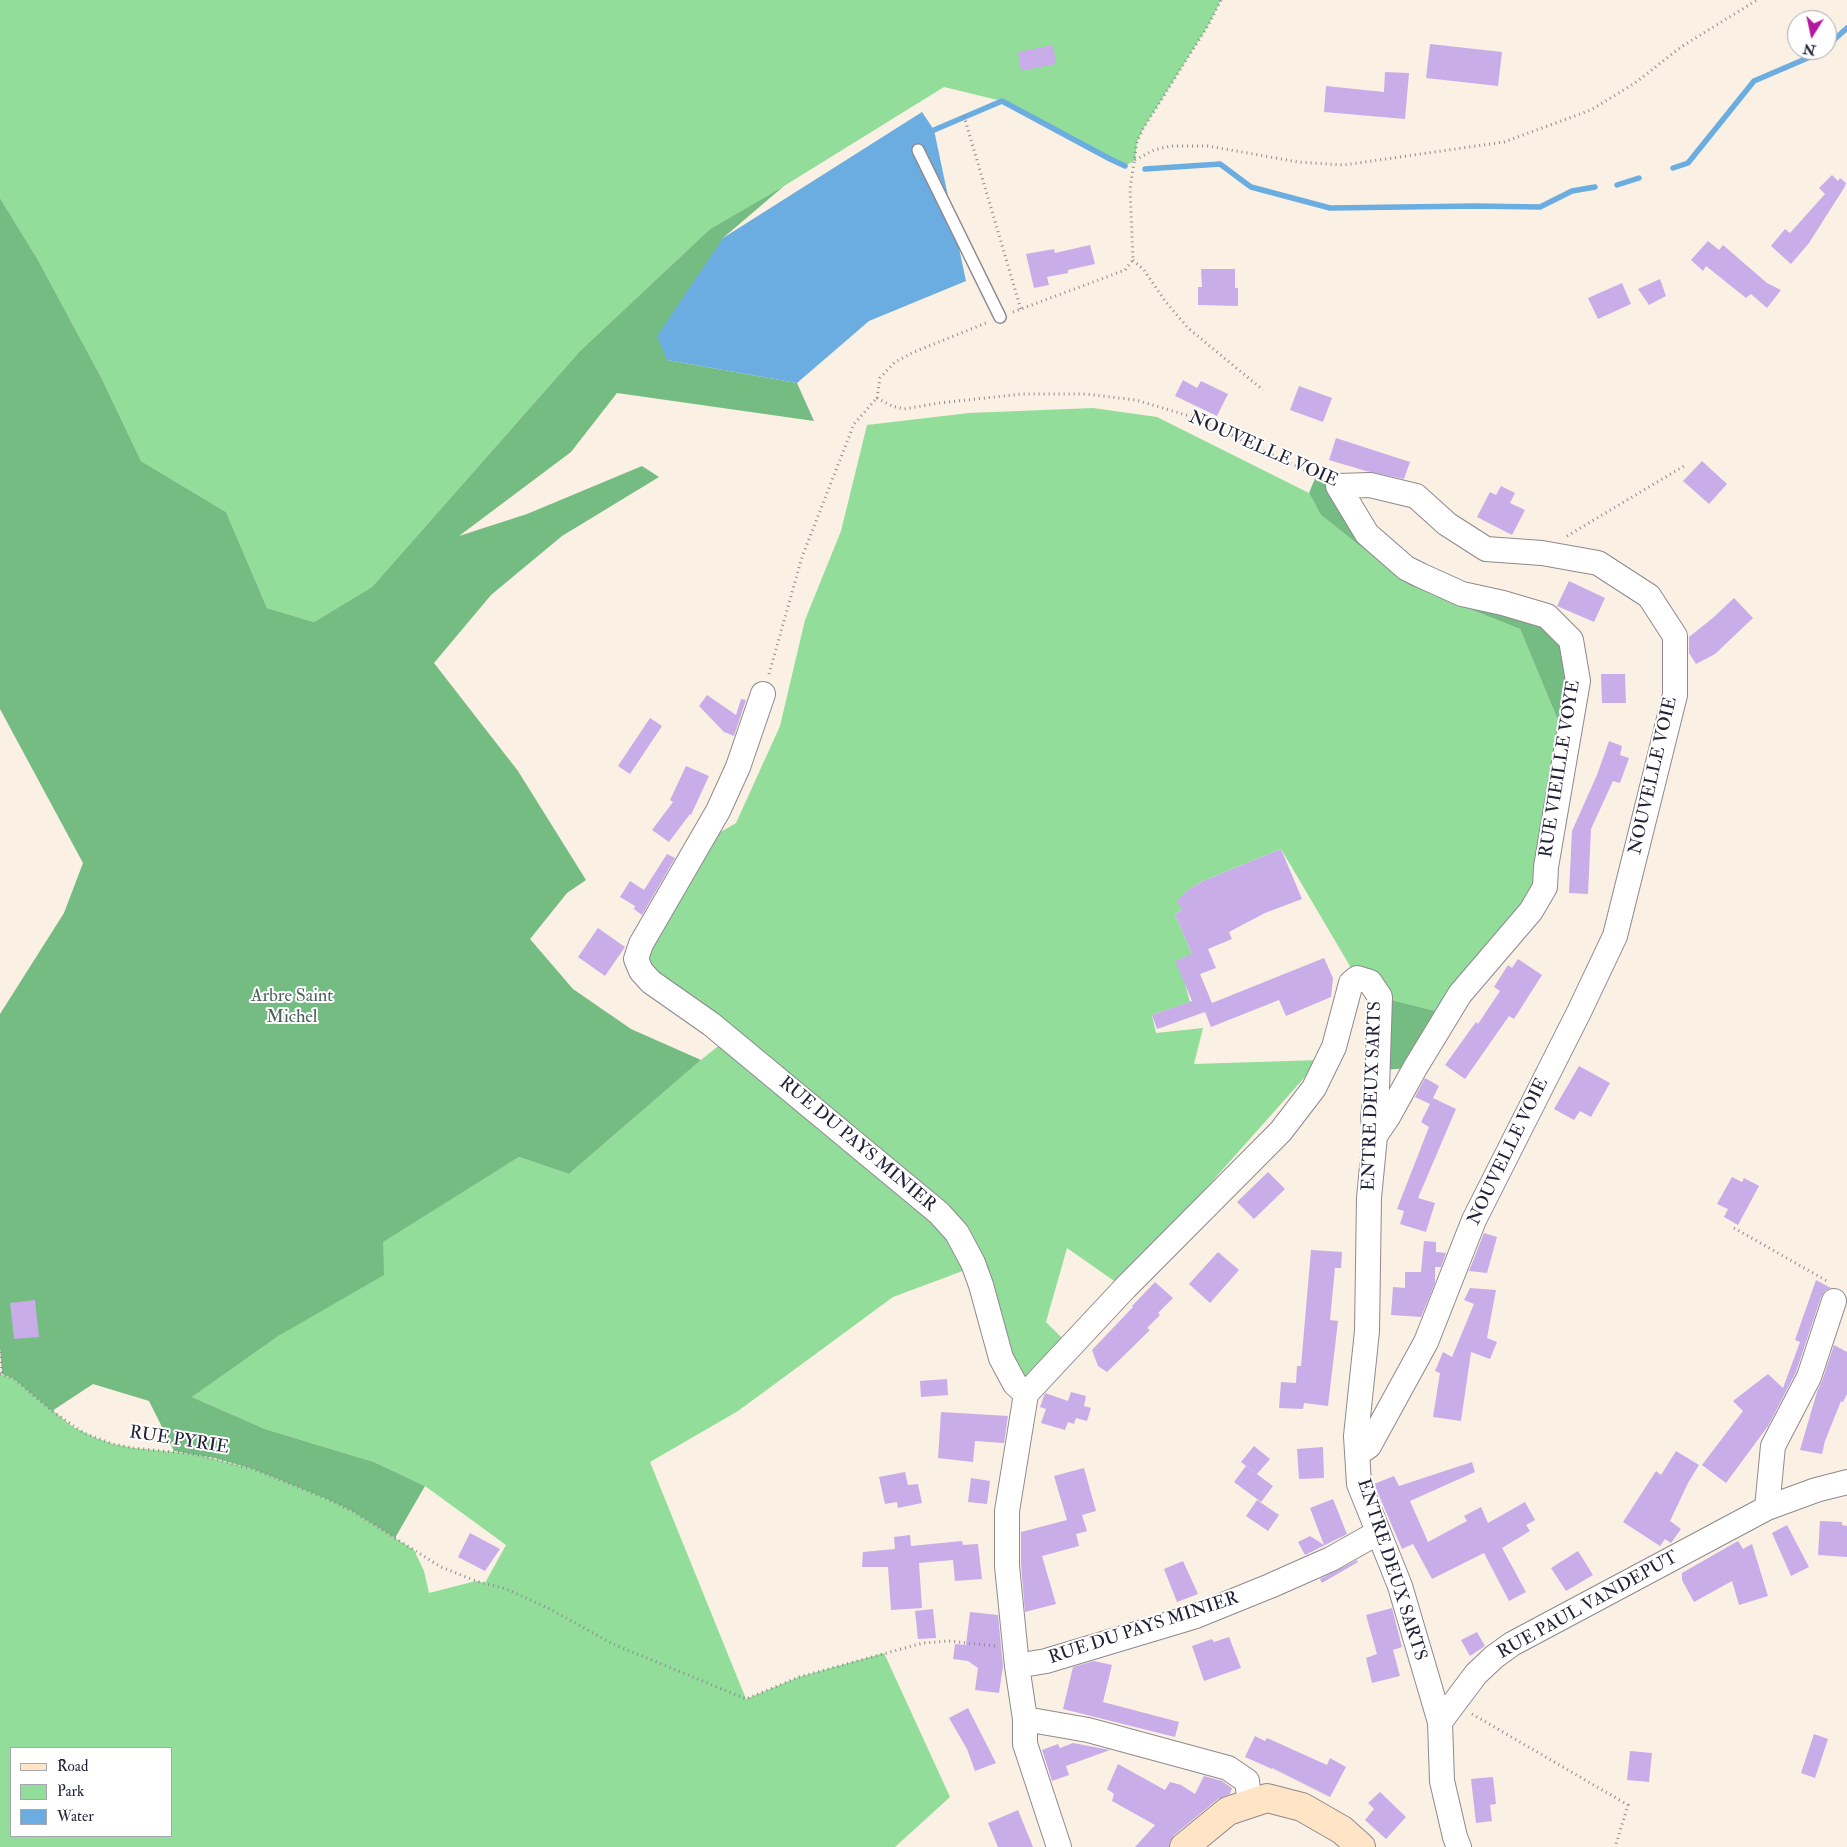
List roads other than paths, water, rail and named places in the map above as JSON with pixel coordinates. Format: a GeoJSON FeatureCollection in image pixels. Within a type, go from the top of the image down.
{"type":"FeatureCollection","features":[{"type":"Feature","properties":{"kind":"street","name":"NOUVELLE VOIE"},"geometry":{"type":"LineString","coordinates":[[1338,486],[1370,485],[1416,496],[1447,524],[1486,549],[1542,554],[1598,563],[1649,596],[1675,636],[1674,695],[1615,936],[1579,1012],[1474,1220],[1426,1342],[1369,1446],[1359,1453]]}},
{"type":"Feature","properties":{"kind":"street","name":"RUE VIEILLE VOYE"},"geometry":{"type":"LineString","coordinates":[[1338,486],[1367,534],[1406,568],[1462,594],[1503,603],[1546,616],[1571,640],[1578,681],[1546,867],[1545,887],[1531,911],[1460,994],[1375,1136]]}},
{"type":"Feature","properties":{"kind":"street","name":"RUE DU PAYS MINIER"},"geometry":{"type":"LineString","coordinates":[[763,694],[738,767],[718,811],[641,944],[636,959],[641,971],[651,982],[711,1024],[940,1213],[957,1233],[973,1263],[1001,1358],[1016,1384],[1026,1394]]}},
{"type":"Feature","properties":{"kind":"street","name":"ENTRE DEUX SARTS"},"geometry":{"type":"LineString","coordinates":[[1026,1394],[1125,1288],[1281,1131],[1314,1088],[1334,1047],[1351,983],[1357,978],[1370,982],[1380,997],[1373,1117],[1375,1136],[1369,1198],[1367,1330],[1356,1436],[1359,1453],[1359,1484],[1400,1586],[1440,1722]]}},
{"type":"Feature","properties":{"kind":"street"},"geometry":{"type":"LineString","coordinates":[[1767,1508],[1773,1446],[1809,1377],[1834,1301]]}},
{"type":"Feature","properties":{"kind":"street"},"geometry":{"type":"LineString","coordinates":[[1026,1394],[1007,1511],[1007,1566],[1016,1657],[1025,1719],[1026,1744],[1058,1847]]}},
{"type":"Feature","properties":{"kind":"street","name":"RUE PAUL VANDEPUT"},"geometry":{"type":"LineString","coordinates":[[1440,1722],[1476,1674],[1494,1657],[1512,1644],[1767,1508],[1816,1490],[1847,1482]]}},
{"type":"Feature","properties":{"kind":"street","name":"RUE DU PAYS MINIER"},"geometry":{"type":"LineString","coordinates":[[1016,1657],[1046,1661],[1196,1616],[1332,1558],[1377,1532]]}},
{"type":"Feature","properties":{"kind":"street"},"geometry":{"type":"LineString","coordinates":[[1025,1719],[1088,1730],[1228,1768],[1247,1781],[1250,1804]]}},
{"type":"Feature","properties":{"kind":"street"},"geometry":{"type":"LineString","coordinates":[[1440,1722],[1442,1781],[1459,1847]]}},
{"type":"Feature","properties":{"kind":"street"},"geometry":{"type":"LineString","coordinates":[[1184,1847],[1228,1811],[1266,1798],[1302,1807],[1342,1830],[1361,1847]]}},
{"type":"Feature","properties":{"kind":"lane"},"geometry":{"type":"LineString","coordinates":[[918,150],[1000,317]]}},
{"type":"Feature","properties":{"kind":"water"},"geometry":{"type":"Polygon","coordinates":[[[922,112],[934,130],[966,281],[869,321],[797,383],[667,360],[657,336],[723,238],[922,112]]]}},
{"type":"Feature","properties":{"kind":"waterway"},"geometry":{"type":"LineString","coordinates":[[1837,37],[1847,28]]}},
{"type":"Feature","properties":{"kind":"waterway"},"geometry":{"type":"LineString","coordinates":[[1673,168],[1688,163],[1754,81],[1803,60]]}},
{"type":"Feature","properties":{"kind":"waterway"},"geometry":{"type":"LineString","coordinates":[[934,130],[1002,101],[1125,166]]}},
{"type":"Feature","properties":{"kind":"waterway"},"geometry":{"type":"LineString","coordinates":[[1145,169],[1220,164],[1251,187],[1330,208],[1540,207],[1572,191],[1595,187]]}},
{"type":"Feature","properties":{"kind":"waterway"},"geometry":{"type":"LineString","coordinates":[[1617,185],[1639,178]]}},
{"type":"Feature","properties":{"kind":"park label","name":"Arbre Saint Michel"},"geometry":{"type":"Point","coordinates":[292,1007]}}]}
